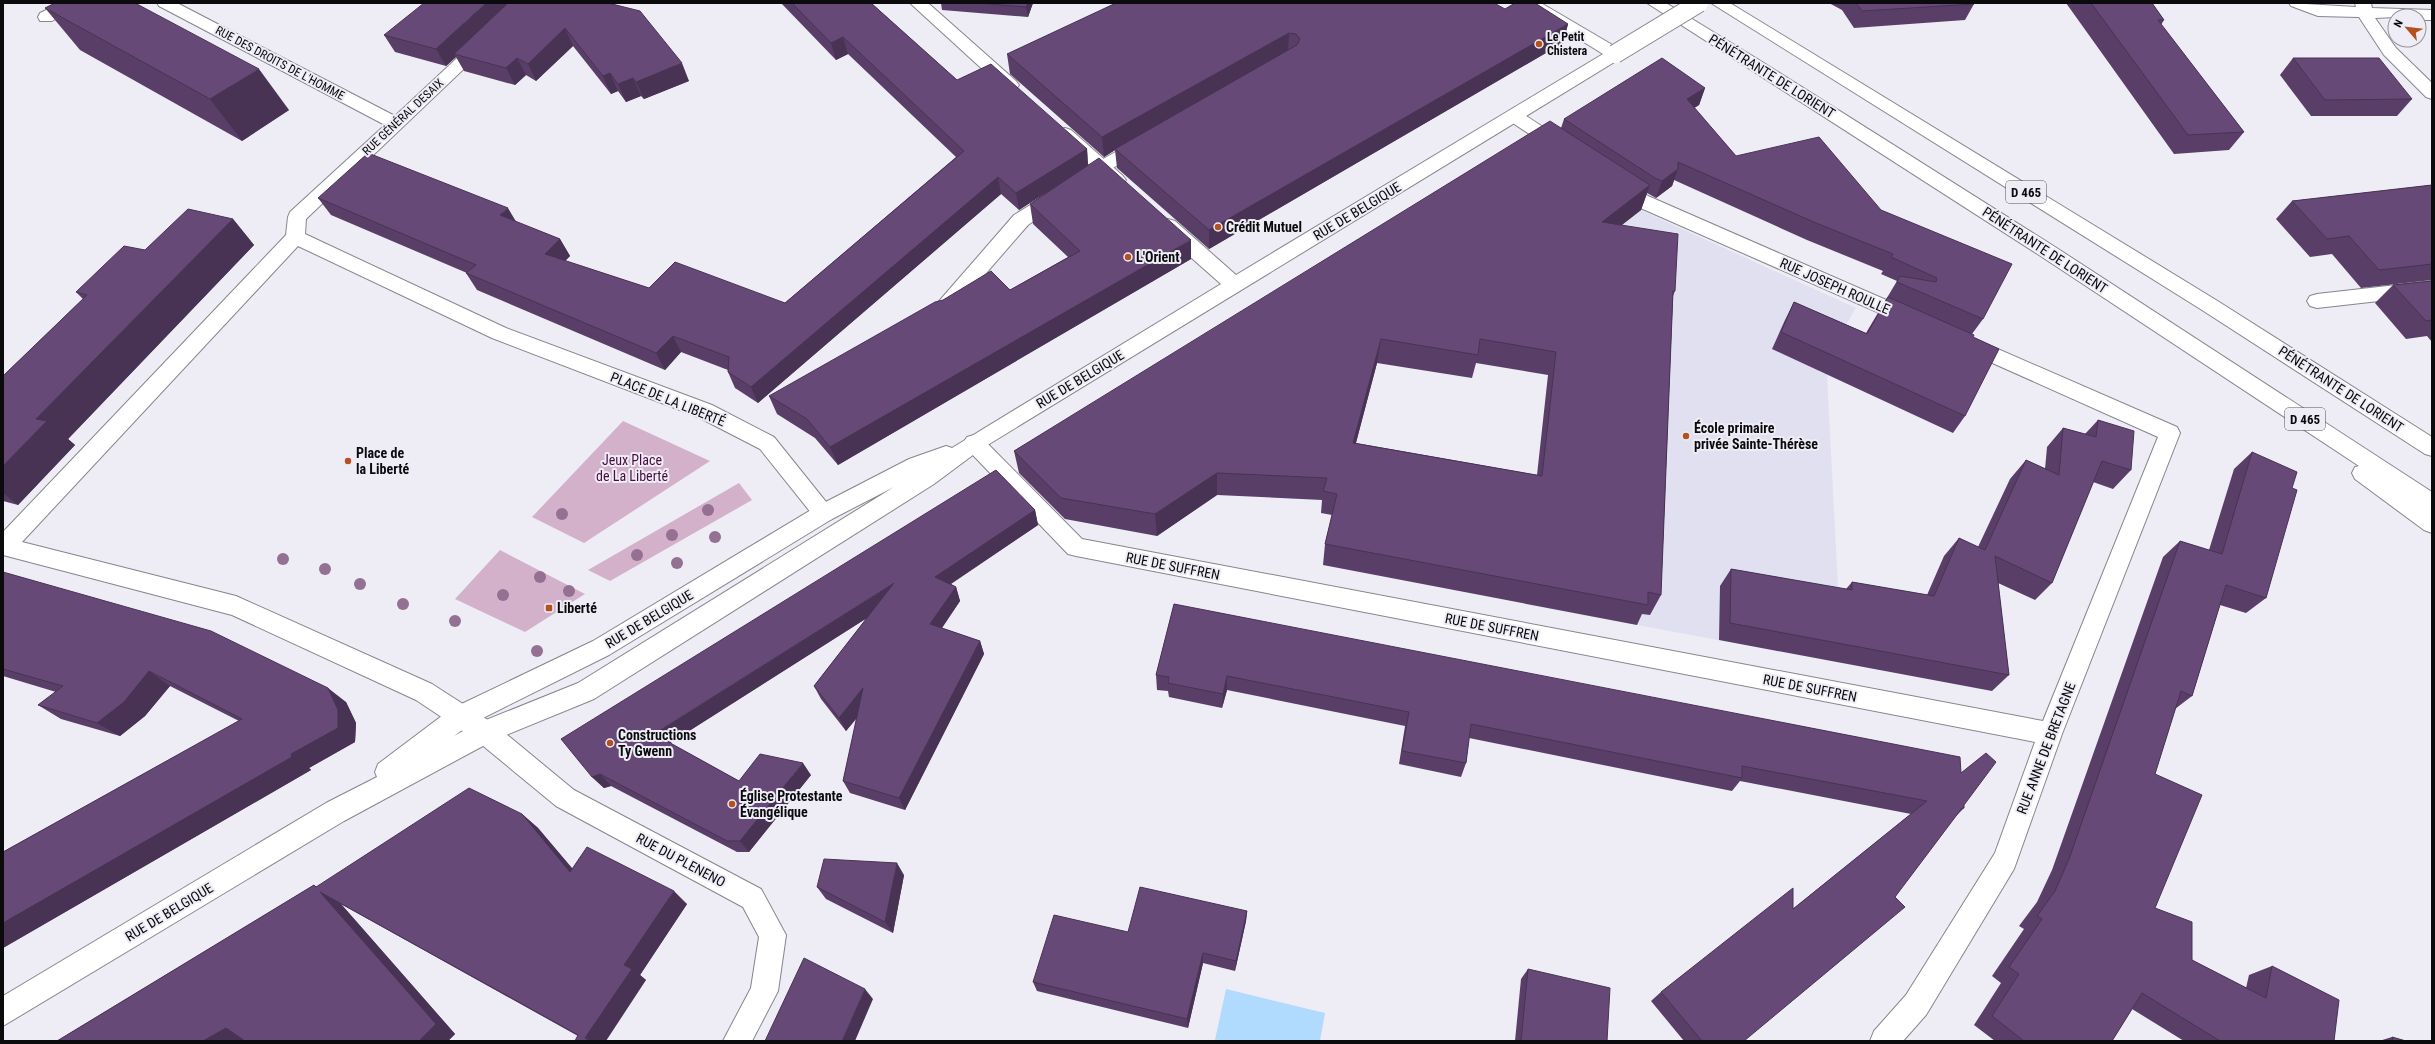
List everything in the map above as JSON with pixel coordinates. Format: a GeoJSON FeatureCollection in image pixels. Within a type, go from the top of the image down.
{"type":"FeatureCollection","features":[{"type":"Feature","properties":{"kind":"main road"},"geometry":{"type":"LineString","coordinates":[[46,17],[73,3]]}},
{"type":"Feature","properties":{"kind":"main road","name":"RUE DES DROITS DE L'HOMME"},"geometry":{"type":"LineString","coordinates":[[165,3],[395,123]]}},
{"type":"Feature","properties":{"kind":"main road","name":"RUE GÉNÉRAL DESAIX"},"geometry":{"type":"LineString","coordinates":[[295,238],[297,217],[395,123],[526,3]]}},
{"type":"Feature","properties":{"kind":"main road"},"geometry":{"type":"LineString","coordinates":[[918,3],[1025,98]]}},
{"type":"Feature","properties":{"kind":"main road"},"geometry":{"type":"LineString","coordinates":[[1529,3],[1615,54]]}},
{"type":"Feature","properties":{"kind":"main road","name":"PÉNÉTRANTE DE LORIENT"},"geometry":{"type":"LineString","coordinates":[[1655,3],[1789,86],[2178,335],[2432,503]]}},
{"type":"Feature","properties":{"kind":"main road","name":"RUE DE BELGIQUE"},"geometry":{"type":"LineString","coordinates":[[3,1012],[335,812],[485,732],[586,691],[926,478],[974,443],[1699,3]]}},
{"type":"Feature","properties":{"kind":"main road","name":"PÉNÉTRANTE DE LORIENT"},"geometry":{"type":"LineString","coordinates":[[1719,3],[2333,383],[2432,448]]}},
{"type":"Feature","properties":{"kind":"main road"},"geometry":{"type":"LineString","coordinates":[[2297,3],[2318,11],[2363,7],[2432,15]]}},
{"type":"Feature","properties":{"kind":"main road"},"geometry":{"type":"LineString","coordinates":[[2363,7],[2383,44],[2432,94]]}},
{"type":"Feature","properties":{"kind":"main road"},"geometry":{"type":"LineString","coordinates":[[1514,116],[1578,158]]}},
{"type":"Feature","properties":{"kind":"main road"},"geometry":{"type":"LineString","coordinates":[[1054,124],[1096,171],[1131,193]]}},
{"type":"Feature","properties":{"kind":"main road"},"geometry":{"type":"LineString","coordinates":[[1096,171],[1157,135]]}},
{"type":"Feature","properties":{"kind":"main road","name":"RUE JOSEPH ROULLE"},"geometry":{"type":"LineString","coordinates":[[1604,175],[1642,201],[1928,326]]}},
{"type":"Feature","properties":{"kind":"main road"},"geometry":{"type":"LineString","coordinates":[[940,313],[1021,220],[1071,187]]}},
{"type":"Feature","properties":{"kind":"main road"},"geometry":{"type":"LineString","coordinates":[[1155,214],[1235,285]]}},
{"type":"Feature","properties":{"kind":"main road"},"geometry":{"type":"LineString","coordinates":[[295,238],[3,546],[236,606],[424,692],[485,732]]}},
{"type":"Feature","properties":{"kind":"main road","name":"PLACE DE LA LIBERTÉ"},"geometry":{"type":"LineString","coordinates":[[295,238],[499,333],[705,411],[767,443],[824,513]]}},
{"type":"Feature","properties":{"kind":"main road"},"geometry":{"type":"LineString","coordinates":[[2317,301],[2432,288]]}},
{"type":"Feature","properties":{"kind":"main road"},"geometry":{"type":"LineString","coordinates":[[2178,335],[2432,524]]}},
{"type":"Feature","properties":{"kind":"main road","name":"RUE ANNE DE BRETAGNE"},"geometry":{"type":"LineString","coordinates":[[1884,1041],[1916,1005],[2005,860],[2050,734],[2170,432],[1950,336]]}},
{"type":"Feature","properties":{"kind":"main road"},"geometry":{"type":"LineString","coordinates":[[2333,383],[2432,442]]}},
{"type":"Feature","properties":{"kind":"main road","name":"RUE DE BELGIQUE"},"geometry":{"type":"LineString","coordinates":[[335,812],[460,717],[601,648],[824,513],[917,465],[974,443]]}},
{"type":"Feature","properties":{"kind":"main road","name":"RUE DE SUFFREN"},"geometry":{"type":"LineString","coordinates":[[974,443],[1076,547],[2050,734]]}},
{"type":"Feature","properties":{"kind":"main road","name":"RUE DU PLENENO"},"geometry":{"type":"LineString","coordinates":[[485,732],[565,798],[752,898],[773,935],[764,991],[737,1041]]}},
{"type":"Feature","properties":{"kind":"shaded area","name":"École primaire privée Sainte-Thérèse"},"geometry":{"type":"Polygon","coordinates":[[[1636,208],[1856,308],[1818,371],[1827,375],[1842,663],[1524,604],[1561,258],[1636,208]]]}},
{"type":"Feature","properties":{"kind":"green space","name":"Jeux Place de La Liberté"},"geometry":{"type":"Polygon","coordinates":[[[623,421],[710,461],[584,543],[532,517],[623,421]]]}},
{"type":"Feature","properties":{"kind":"green space"},"geometry":{"type":"Polygon","coordinates":[[[739,483],[752,500],[610,581],[588,570],[739,483]]]}},
{"type":"Feature","properties":{"kind":"green space"},"geometry":{"type":"Polygon","coordinates":[[[500,550],[585,594],[525,632],[455,599],[500,550]]]}},
{"type":"Feature","properties":{"kind":"water"},"geometry":{"type":"Polygon","coordinates":[[[1226,989],[1325,1013],[1320,1041],[1215,1040],[1226,989]]]}},
{"type":"Feature","properties":{"kind":"building"},"geometry":{"type":"Polygon","coordinates":[[[55,3],[135,3],[259,69],[210,99],[45,8],[55,3]]]}},
{"type":"Feature","properties":{"kind":"building"},"geometry":{"type":"Polygon","coordinates":[[[424,3],[486,3],[436,49],[384,35],[424,3]]]}},
{"type":"Feature","properties":{"kind":"building"},"geometry":{"type":"Polygon","coordinates":[[[508,3],[608,3],[640,11],[682,63],[636,82],[633,78],[618,84],[610,73],[603,76],[565,28],[528,64],[517,58],[506,68],[454,54],[508,3]]]}},
{"type":"Feature","properties":{"kind":"building"},"geometry":{"type":"Polygon","coordinates":[[[792,3],[871,3],[957,80],[991,64],[1087,149],[1016,193],[998,177],[751,387],[728,372],[729,357],[673,336],[656,353],[466,273],[476,265],[318,198],[368,153],[508,208],[500,215],[560,239],[545,254],[649,288],[675,262],[785,303],[964,151],[843,37],[831,43],[792,3]]]}},
{"type":"Feature","properties":{"kind":"building"},"geometry":{"type":"Polygon","coordinates":[[[977,3],[1028,3],[1026,7],[977,3]]]}},
{"type":"Feature","properties":{"kind":"building"},"geometry":{"type":"Polygon","coordinates":[[[1116,3],[1494,3],[1505,9],[1515,3],[1535,3],[1568,24],[1209,230],[1115,149],[1297,45],[1300,39],[1296,34],[1289,33],[1102,137],[1007,54],[1116,3]]]}},
{"type":"Feature","properties":{"kind":"building"},"geometry":{"type":"Polygon","coordinates":[[[1856,3],[1973,3],[1974,4],[1862,11],[1856,3]]]}},
{"type":"Feature","properties":{"kind":"building"},"geometry":{"type":"Polygon","coordinates":[[[2091,3],[2152,3],[2164,20],[2158,20],[2244,132],[2188,135],[2091,3]]]}},
{"type":"Feature","properties":{"kind":"building"},"geometry":{"type":"Polygon","coordinates":[[[1662,58],[1705,88],[1687,99],[1736,156],[1819,137],[1881,210],[2012,264],[1983,319],[1897,282],[1900,276],[1936,282],[1937,278],[1891,257],[1893,254],[1816,223],[1678,162],[1678,169],[1662,181],[1655,178],[1564,119],[1662,58]]]}},
{"type":"Feature","properties":{"kind":"building"},"geometry":{"type":"Polygon","coordinates":[[[2293,58],[2379,58],[2412,99],[2325,100],[2293,58]]]}},
{"type":"Feature","properties":{"kind":"building"},"geometry":{"type":"Polygon","coordinates":[[[1550,121],[1650,185],[1602,222],[1678,234],[1675,291],[1673,291],[1661,595],[1648,592],[1648,605],[1325,544],[1337,494],[1323,491],[1327,478],[1217,473],[1155,514],[1061,498],[1014,451],[1550,121]],[[1381,339],[1353,443],[1542,476],[1556,352],[1480,339],[1478,355],[1381,339]]]}},
{"type":"Feature","properties":{"kind":"building"},"geometry":{"type":"Polygon","coordinates":[[[1099,158],[1191,240],[830,447],[807,419],[769,396],[935,302],[943,300],[991,271],[1010,290],[1080,251],[1030,204],[1099,158]]]}},
{"type":"Feature","properties":{"kind":"building"},"geometry":{"type":"Polygon","coordinates":[[[2432,185],[2432,264],[2379,270],[2349,236],[2327,239],[2292,201],[2432,185]]]}},
{"type":"Feature","properties":{"kind":"building"},"geometry":{"type":"Polygon","coordinates":[[[188,209],[233,219],[36,419],[47,421],[3,466],[3,376],[87,295],[76,292],[124,246],[145,250],[188,209]]]}},
{"type":"Feature","properties":{"kind":"building"},"geometry":{"type":"Polygon","coordinates":[[[2432,281],[2432,320],[2426,321],[2393,285],[2432,281]]]}},
{"type":"Feature","properties":{"kind":"building"},"geometry":{"type":"Polygon","coordinates":[[[1888,297],[1974,335],[1973,337],[1999,349],[1965,416],[1781,332],[1794,302],[1867,334],[1888,297]]]}},
{"type":"Feature","properties":{"kind":"building"},"geometry":{"type":"Polygon","coordinates":[[[2098,420],[2134,431],[2131,470],[2102,461],[2052,583],[1995,556],[2009,675],[1730,623],[1731,569],[1852,590],[1852,582],[1934,596],[1959,538],[1985,550],[2026,460],[2059,475],[2063,428],[2096,437],[2098,420]]]}},
{"type":"Feature","properties":{"kind":"building"},"geometry":{"type":"Polygon","coordinates":[[[2252,452],[2297,472],[2292,488],[2297,490],[2266,598],[2226,585],[2192,696],[2181,691],[2155,774],[2202,795],[2155,908],[2192,922],[2192,960],[2266,998],[2272,966],[2339,1000],[2334,1041],[2220,1041],[2142,993],[2112,1041],[2024,1041],[1992,1016],[2019,974],[2009,967],[2042,919],[2037,916],[2055,891],[2069,859],[2180,541],[2222,554],[2252,452]]]}},
{"type":"Feature","properties":{"kind":"building"},"geometry":{"type":"Polygon","coordinates":[[[996,470],[1035,510],[935,577],[956,587],[930,624],[980,641],[899,798],[843,781],[863,688],[839,718],[814,686],[894,583],[654,734],[739,781],[760,754],[803,763],[740,841],[727,841],[600,774],[592,777],[561,739],[996,470]]]}},
{"type":"Feature","properties":{"kind":"building"},"geometry":{"type":"Polygon","coordinates":[[[3,572],[211,631],[328,688],[338,710],[338,728],[291,754],[292,757],[3,923],[3,852],[242,719],[149,671],[124,702],[97,723],[38,705],[63,686],[3,669],[3,572]]]}},
{"type":"Feature","properties":{"kind":"building"},"geometry":{"type":"Polygon","coordinates":[[[1174,604],[1960,757],[1961,773],[1986,753],[1996,762],[1964,805],[1964,808],[1962,808],[1895,897],[1905,907],[1744,1041],[1702,1041],[1661,992],[1793,888],[1793,909],[1927,801],[1742,766],[1742,778],[1471,724],[1466,763],[1402,751],[1409,712],[1227,676],[1223,694],[1168,683],[1169,677],[1156,675],[1174,604]]]}},
{"type":"Feature","properties":{"kind":"building"},"geometry":{"type":"Polygon","coordinates":[[[469,788],[522,814],[570,872],[587,847],[674,891],[624,965],[632,969],[585,1038],[589,1041],[575,1041],[578,1035],[320,892],[436,1024],[419,1041],[245,1041],[226,1028],[203,1041],[57,1041],[314,885],[316,887],[469,788]]]}},
{"type":"Feature","properties":{"kind":"building"},"geometry":{"type":"Polygon","coordinates":[[[824,859],[897,863],[885,922],[817,887],[824,859]]]}},
{"type":"Feature","properties":{"kind":"building"},"geometry":{"type":"Polygon","coordinates":[[[1140,887],[1247,911],[1236,961],[1203,953],[1187,1019],[1033,982],[1054,915],[1128,932],[1140,887]]]}},
{"type":"Feature","properties":{"kind":"building"},"geometry":{"type":"Polygon","coordinates":[[[804,958],[865,989],[842,1041],[765,1041],[804,958]]]}},
{"type":"Feature","properties":{"kind":"building"},"geometry":{"type":"Polygon","coordinates":[[[1528,969],[1610,988],[1607,1041],[1521,1041],[1528,969]]]}},
{"type":"Feature","properties":{"kind":"building"},"geometry":{"type":"Polygon","coordinates":[[[2392,1037],[2406,1041],[2393,1041],[2392,1037]]]}},
{"type":"Feature","properties":{"kind":"place","name":"Le Petit Chistera"},"geometry":{"type":"Point","coordinates":[1539,44]}},
{"type":"Feature","properties":{"kind":"place","name":"Crédit Mutuel"},"geometry":{"type":"Point","coordinates":[1218,227]}},
{"type":"Feature","properties":{"kind":"place","name":"L'Orient"},"geometry":{"type":"Point","coordinates":[1128,257]}},
{"type":"Feature","properties":{"kind":"place","name":"École primaire privée Sainte-Thérèse"},"geometry":{"type":"Point","coordinates":[1686,436]}},
{"type":"Feature","properties":{"kind":"place","name":"Place de la Liberté"},"geometry":{"type":"Point","coordinates":[348,461]}},
{"type":"Feature","properties":{"kind":"place","name":"Liberté"},"geometry":{"type":"Point","coordinates":[549,608]}},
{"type":"Feature","properties":{"kind":"place","name":"Constructions Ty Gwenn"},"geometry":{"type":"Point","coordinates":[610,743]}},
{"type":"Feature","properties":{"kind":"place","name":"Église Protestante Évangélique"},"geometry":{"type":"Point","coordinates":[732,804]}}]}
